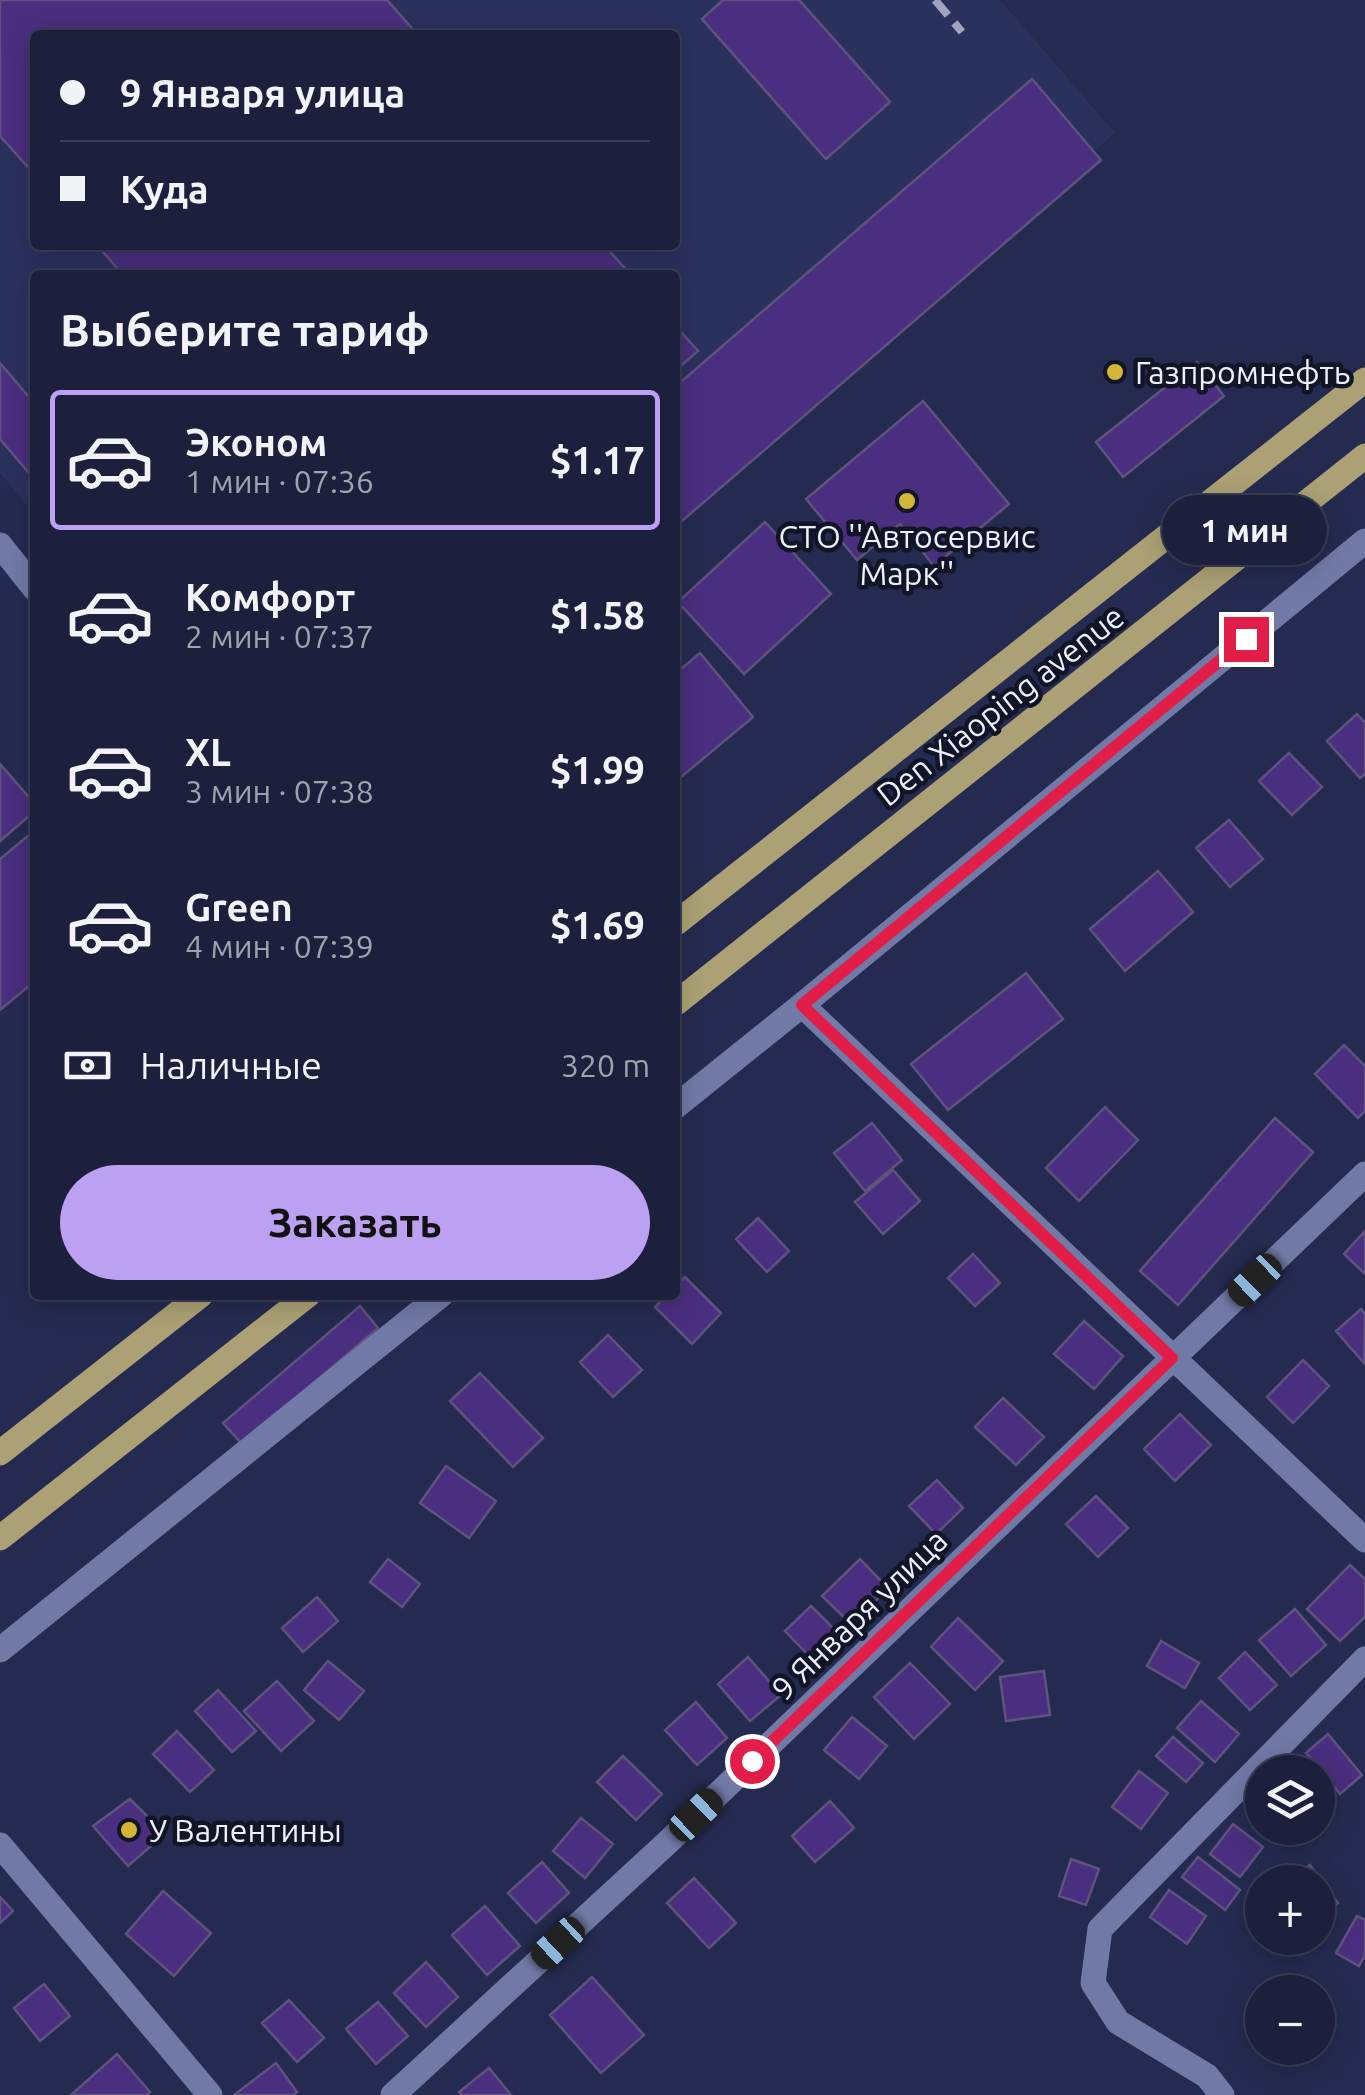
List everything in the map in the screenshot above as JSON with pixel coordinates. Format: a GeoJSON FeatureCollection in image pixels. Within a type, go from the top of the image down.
{"type":"FeatureCollection","features":[{"type":"Feature","properties":{"kind":"main road","name":"Den Xiaoping avenue"},"geometry":{"type":"LineString","coordinates":[[680,920],[1365,380]]}},
{"type":"Feature","properties":{"kind":"main road","name":"Den Xiaoping avenue"},"geometry":{"type":"LineString","coordinates":[[680,1000],[1365,456]]}},
{"type":"Feature","properties":{"kind":"main road"},"geometry":{"type":"LineString","coordinates":[[0,1453],[195,1300]]}},
{"type":"Feature","properties":{"kind":"main road"},"geometry":{"type":"LineString","coordinates":[[0,1538],[302,1300]]}},
{"type":"Feature","properties":{"kind":"street"},"geometry":{"type":"LineString","coordinates":[[680,1103],[1365,541]]}},
{"type":"Feature","properties":{"kind":"street"},"geometry":{"type":"LineString","coordinates":[[0,545],[30,582]]}},
{"type":"Feature","properties":{"kind":"street"},"geometry":{"type":"LineString","coordinates":[[802,1005],[1365,1540]]}},
{"type":"Feature","properties":{"kind":"street","name":"9 Января улица"},"geometry":{"type":"LineString","coordinates":[[393,2095],[668,1842],[1365,1174]]}},
{"type":"Feature","properties":{"kind":"street"},"geometry":{"type":"LineString","coordinates":[[0,1650],[434,1300]]}},
{"type":"Feature","properties":{"kind":"street"},"geometry":{"type":"LineString","coordinates":[[1222,2095],[1207,2076],[1118,2022],[1093,1983],[1100,1929],[1365,1659]]}},
{"type":"Feature","properties":{"kind":"street"},"geometry":{"type":"LineString","coordinates":[[0,1845],[210,2095]]}},
{"type":"Feature","properties":{"kind":"shaded area"},"geometry":{"type":"Polygon","coordinates":[[[0,0],[1000,0],[1115,133],[680,510],[680,270],[30,270],[30,509],[0,473],[0,0]]]}},
{"type":"Feature","properties":{"kind":"building"},"geometry":{"type":"Polygon","coordinates":[[[0,0],[387,0],[414,30],[30,30],[30,169],[0,136],[0,0]]]}},
{"type":"Feature","properties":{"kind":"building"},"geometry":{"type":"Polygon","coordinates":[[[723,0],[799,0],[890,102],[826,159],[702,19],[723,0]]]}},
{"type":"Feature","properties":{"kind":"building"},"geometry":{"type":"Polygon","coordinates":[[[1032,79],[1101,160],[680,523],[680,383],[1032,79]]]}},
{"type":"Feature","properties":{"kind":"building"},"geometry":{"type":"Polygon","coordinates":[[[101,250],[608,250],[626,270],[119,270],[101,250]]]}},
{"type":"Feature","properties":{"kind":"building"},"geometry":{"type":"Polygon","coordinates":[[[680,331],[698,351],[680,367],[680,331]]]}},
{"type":"Feature","properties":{"kind":"building"},"geometry":{"type":"Polygon","coordinates":[[[1197,362],[1224,396],[1123,477],[1096,442],[1197,362]]]}},
{"type":"Feature","properties":{"kind":"building"},"geometry":{"type":"Polygon","coordinates":[[[0,363],[30,398],[30,474],[0,439],[0,363]]]}},
{"type":"Feature","properties":{"kind":"building"},"geometry":{"type":"Polygon","coordinates":[[[923,401],[1009,504],[934,566],[900,524],[857,560],[806,499],[923,401]]]}},
{"type":"Feature","properties":{"kind":"building"},"geometry":{"type":"Polygon","coordinates":[[[765,522],[831,594],[744,674],[680,600],[765,522]]]}},
{"type":"Feature","properties":{"kind":"building"},"geometry":{"type":"Polygon","coordinates":[[[700,653],[753,717],[680,778],[680,670],[700,653]]]}},
{"type":"Feature","properties":{"kind":"building"},"geometry":{"type":"Polygon","coordinates":[[[1357,714],[1365,723],[1365,774],[1360,778],[1327,741],[1357,714]]]}},
{"type":"Feature","properties":{"kind":"building"},"geometry":{"type":"Polygon","coordinates":[[[1289,753],[1322,787],[1292,815],[1259,781],[1289,753]]]}},
{"type":"Feature","properties":{"kind":"building"},"geometry":{"type":"Polygon","coordinates":[[[0,764],[30,798],[30,815],[0,841],[0,764]]]}},
{"type":"Feature","properties":{"kind":"building"},"geometry":{"type":"Polygon","coordinates":[[[1229,820],[1263,859],[1230,887],[1196,848],[1229,820]]]}},
{"type":"Feature","properties":{"kind":"building"},"geometry":{"type":"Polygon","coordinates":[[[30,834],[30,985],[0,1010],[0,859],[30,834]]]}},
{"type":"Feature","properties":{"kind":"building"},"geometry":{"type":"Polygon","coordinates":[[[1158,871],[1193,912],[1125,971],[1090,929],[1158,871]]]}},
{"type":"Feature","properties":{"kind":"building"},"geometry":{"type":"Polygon","coordinates":[[[1026,973],[1063,1019],[948,1110],[911,1064],[1026,973]]]}},
{"type":"Feature","properties":{"kind":"building"},"geometry":{"type":"Polygon","coordinates":[[[1344,1045],[1365,1066],[1365,1111],[1358,1118],[1315,1074],[1344,1045]]]}},
{"type":"Feature","properties":{"kind":"building"},"geometry":{"type":"Polygon","coordinates":[[[1105,1107],[1138,1140],[1079,1201],[1046,1168],[1105,1107]]]}},
{"type":"Feature","properties":{"kind":"building"},"geometry":{"type":"Polygon","coordinates":[[[1275,1118],[1313,1152],[1178,1305],[1140,1271],[1275,1118]]]}},
{"type":"Feature","properties":{"kind":"building"},"geometry":{"type":"Polygon","coordinates":[[[872,1123],[902,1160],[865,1191],[834,1153],[872,1123]]]}},
{"type":"Feature","properties":{"kind":"building"},"geometry":{"type":"Polygon","coordinates":[[[893,1170],[920,1201],[883,1234],[855,1202],[893,1170]]]}},
{"type":"Feature","properties":{"kind":"building"},"geometry":{"type":"Polygon","coordinates":[[[758,1218],[789,1251],[767,1272],[736,1239],[758,1218]]]}},
{"type":"Feature","properties":{"kind":"building"},"geometry":{"type":"Polygon","coordinates":[[[1365,1231],[1365,1274],[1344,1254],[1365,1231]]]}},
{"type":"Feature","properties":{"kind":"building"},"geometry":{"type":"Polygon","coordinates":[[[973,1254],[1000,1283],[975,1306],[948,1278],[973,1254]]]}},
{"type":"Feature","properties":{"kind":"building"},"geometry":{"type":"Polygon","coordinates":[[[685,1277],[721,1313],[692,1344],[655,1307],[662,1300],[680,1300],[680,1282],[685,1277]]]}},
{"type":"Feature","properties":{"kind":"building"},"geometry":{"type":"Polygon","coordinates":[[[360,1306],[378,1328],[242,1444],[223,1423],[360,1306]]]}},
{"type":"Feature","properties":{"kind":"building"},"geometry":{"type":"Polygon","coordinates":[[[1361,1309],[1365,1314],[1364,1363],[1336,1331],[1361,1309]]]}},
{"type":"Feature","properties":{"kind":"building"},"geometry":{"type":"Polygon","coordinates":[[[1084,1321],[1123,1356],[1094,1389],[1054,1354],[1084,1321]]]}},
{"type":"Feature","properties":{"kind":"building"},"geometry":{"type":"Polygon","coordinates":[[[608,1335],[642,1370],[613,1397],[580,1362],[608,1335]]]}},
{"type":"Feature","properties":{"kind":"building"},"geometry":{"type":"Polygon","coordinates":[[[1303,1360],[1329,1386],[1293,1423],[1267,1397],[1303,1360]]]}},
{"type":"Feature","properties":{"kind":"building"},"geometry":{"type":"Polygon","coordinates":[[[480,1373],[543,1438],[513,1467],[450,1401],[480,1373]]]}},
{"type":"Feature","properties":{"kind":"building"},"geometry":{"type":"Polygon","coordinates":[[[1003,1398],[1044,1437],[1016,1465],[975,1427],[1003,1398]]]}},
{"type":"Feature","properties":{"kind":"building"},"geometry":{"type":"Polygon","coordinates":[[[1180,1414],[1211,1445],[1175,1481],[1144,1449],[1180,1414]]]}},
{"type":"Feature","properties":{"kind":"building"},"geometry":{"type":"Polygon","coordinates":[[[446,1466],[496,1501],[469,1538],[420,1503],[446,1466]]]}},
{"type":"Feature","properties":{"kind":"building"},"geometry":{"type":"Polygon","coordinates":[[[937,1480],[963,1508],[936,1534],[909,1506],[937,1480]]]}},
{"type":"Feature","properties":{"kind":"building"},"geometry":{"type":"Polygon","coordinates":[[[1096,1496],[1128,1528],[1098,1557],[1066,1524],[1096,1496]]]}},
{"type":"Feature","properties":{"kind":"building"},"geometry":{"type":"Polygon","coordinates":[[[388,1559],[420,1584],[402,1607],[370,1582],[388,1559]]]}},
{"type":"Feature","properties":{"kind":"building"},"geometry":{"type":"Polygon","coordinates":[[[860,1559],[888,1588],[852,1625],[822,1596],[860,1559]]]}},
{"type":"Feature","properties":{"kind":"building"},"geometry":{"type":"Polygon","coordinates":[[[1350,1565],[1365,1579],[1365,1617],[1340,1641],[1307,1609],[1350,1565]]]}},
{"type":"Feature","properties":{"kind":"building"},"geometry":{"type":"Polygon","coordinates":[[[317,1597],[338,1621],[303,1652],[282,1628],[317,1597]]]}},
{"type":"Feature","properties":{"kind":"building"},"geometry":{"type":"Polygon","coordinates":[[[811,1606],[842,1637],[816,1663],[785,1631],[811,1606]]]}},
{"type":"Feature","properties":{"kind":"building"},"geometry":{"type":"Polygon","coordinates":[[[1295,1609],[1326,1645],[1291,1676],[1259,1640],[1295,1609]]]}},
{"type":"Feature","properties":{"kind":"building"},"geometry":{"type":"Polygon","coordinates":[[[958,1618],[1003,1661],[975,1690],[931,1647],[958,1618]]]}},
{"type":"Feature","properties":{"kind":"building"},"geometry":{"type":"Polygon","coordinates":[[[1161,1641],[1199,1663],[1185,1688],[1147,1666],[1161,1641]]]}},
{"type":"Feature","properties":{"kind":"building"},"geometry":{"type":"Polygon","coordinates":[[[1245,1652],[1277,1685],[1250,1710],[1219,1678],[1245,1652]]]}},
{"type":"Feature","properties":{"kind":"building"},"geometry":{"type":"Polygon","coordinates":[[[748,1657],[781,1695],[750,1721],[718,1684],[748,1657]]]}},
{"type":"Feature","properties":{"kind":"building"},"geometry":{"type":"Polygon","coordinates":[[[328,1661],[364,1691],[339,1720],[304,1690],[328,1661]]]}},
{"type":"Feature","properties":{"kind":"building"},"geometry":{"type":"Polygon","coordinates":[[[910,1663],[950,1704],[914,1739],[874,1697],[910,1663]]]}},
{"type":"Feature","properties":{"kind":"building"},"geometry":{"type":"Polygon","coordinates":[[[1044,1671],[1050,1715],[1006,1721],[1000,1677],[1044,1671]]]}},
{"type":"Feature","properties":{"kind":"building"},"geometry":{"type":"Polygon","coordinates":[[[277,1681],[314,1721],[281,1751],[244,1711],[277,1681]]]}},
{"type":"Feature","properties":{"kind":"building"},"geometry":{"type":"Polygon","coordinates":[[[218,1690],[256,1731],[232,1752],[195,1711],[218,1690]]]}},
{"type":"Feature","properties":{"kind":"building"},"geometry":{"type":"Polygon","coordinates":[[[1201,1701],[1239,1734],[1215,1762],[1177,1728],[1201,1701]]]}},
{"type":"Feature","properties":{"kind":"building"},"geometry":{"type":"Polygon","coordinates":[[[696,1702],[727,1738],[697,1765],[665,1730],[696,1702]]]}},
{"type":"Feature","properties":{"kind":"building"},"geometry":{"type":"Polygon","coordinates":[[[852,1717],[887,1746],[859,1779],[824,1750],[852,1717]]]}},
{"type":"Feature","properties":{"kind":"building"},"geometry":{"type":"Polygon","coordinates":[[[177,1731],[214,1770],[190,1792],[153,1754],[177,1731]]]}},
{"type":"Feature","properties":{"kind":"building"},"geometry":{"type":"Polygon","coordinates":[[[1328,1734],[1362,1775],[1340,1794],[1335,1788],[1335,1755],[1306,1753],[1328,1734]]]}},
{"type":"Feature","properties":{"kind":"building"},"geometry":{"type":"Polygon","coordinates":[[[1173,1737],[1203,1763],[1186,1782],[1156,1756],[1173,1737]]]}},
{"type":"Feature","properties":{"kind":"building"},"geometry":{"type":"Polygon","coordinates":[[[623,1756],[662,1794],[636,1820],[597,1782],[623,1756]]]}},
{"type":"Feature","properties":{"kind":"building"},"geometry":{"type":"Polygon","coordinates":[[[1139,1771],[1168,1793],[1141,1829],[1112,1807],[1139,1771]]]}},
{"type":"Feature","properties":{"kind":"building"},"geometry":{"type":"Polygon","coordinates":[[[130,1799],[165,1834],[128,1866],[93,1826],[130,1799]]]}},
{"type":"Feature","properties":{"kind":"building"},"geometry":{"type":"Polygon","coordinates":[[[830,1801],[854,1828],[815,1862],[792,1836],[830,1801]]]}},
{"type":"Feature","properties":{"kind":"building"},"geometry":{"type":"Polygon","coordinates":[[[581,1818],[613,1844],[585,1878],[553,1851],[581,1818]]]}},
{"type":"Feature","properties":{"kind":"building"},"geometry":{"type":"Polygon","coordinates":[[[1233,1824],[1245,1833],[1245,1845],[1263,1847],[1245,1865],[1240,1877],[1210,1854],[1233,1824]]]}},
{"type":"Feature","properties":{"kind":"building"},"geometry":{"type":"Polygon","coordinates":[[[1198,1857],[1240,1890],[1225,1910],[1182,1877],[1198,1857]]]}},
{"type":"Feature","properties":{"kind":"building"},"geometry":{"type":"Polygon","coordinates":[[[1071,1859],[1099,1869],[1086,1905],[1059,1896],[1071,1859]]]}},
{"type":"Feature","properties":{"kind":"building"},"geometry":{"type":"Polygon","coordinates":[[[542,1862],[569,1893],[536,1923],[508,1893],[542,1862]]]}},
{"type":"Feature","properties":{"kind":"building"},"geometry":{"type":"Polygon","coordinates":[[[694,1878],[736,1923],[709,1948],[667,1903],[694,1878]]]}},
{"type":"Feature","properties":{"kind":"building"},"geometry":{"type":"Polygon","coordinates":[[[1169,1890],[1206,1916],[1187,1944],[1150,1917],[1169,1890]]]}},
{"type":"Feature","properties":{"kind":"building"},"geometry":{"type":"Polygon","coordinates":[[[163,1891],[211,1933],[174,1976],[126,1934],[163,1891]]]}},
{"type":"Feature","properties":{"kind":"building"},"geometry":{"type":"Polygon","coordinates":[[[0,1897],[13,1911],[0,1923],[0,1897]]]}},
{"type":"Feature","properties":{"kind":"building"},"geometry":{"type":"Polygon","coordinates":[[[485,1906],[520,1946],[487,1975],[452,1935],[485,1906]]]}},
{"type":"Feature","properties":{"kind":"building"},"geometry":{"type":"Polygon","coordinates":[[[1357,1916],[1365,1920],[1365,1955],[1359,1966],[1336,1953],[1357,1916]]]}},
{"type":"Feature","properties":{"kind":"building"},"geometry":{"type":"Polygon","coordinates":[[[426,1962],[458,1997],[426,2027],[394,1993],[426,1962]]]}},
{"type":"Feature","properties":{"kind":"building"},"geometry":{"type":"Polygon","coordinates":[[[592,1977],[644,2035],[601,2073],[550,2015],[592,1977]]]}},
{"type":"Feature","properties":{"kind":"building"},"geometry":{"type":"Polygon","coordinates":[[[44,1984],[70,2016],[40,2041],[14,2008],[44,1984]]]}},
{"type":"Feature","properties":{"kind":"building"},"geometry":{"type":"Polygon","coordinates":[[[289,2000],[324,2038],[297,2062],[262,2023],[289,2000]]]}},
{"type":"Feature","properties":{"kind":"building"},"geometry":{"type":"Polygon","coordinates":[[[378,2002],[408,2036],[376,2064],[346,2029],[378,2002]]]}},
{"type":"Feature","properties":{"kind":"building"},"geometry":{"type":"Polygon","coordinates":[[[117,2054],[150,2092],[147,2095],[71,2095],[117,2054]]]}},
{"type":"Feature","properties":{"kind":"building"},"geometry":{"type":"Polygon","coordinates":[[[276,2063],[297,2092],[234,2095],[276,2063]]]}},
{"type":"Feature","properties":{"kind":"building"},"geometry":{"type":"Polygon","coordinates":[[[489,2068],[511,2095],[459,2092],[489,2068]]]}},
{"type":"Feature","properties":{"kind":"railway"},"geometry":{"type":"LineString","coordinates":[[935,0],[962,32]]}},
{"type":"Feature","properties":{"kind":"place","name":"Газпромнефть"},"geometry":{"type":"Point","coordinates":[1115,372]}},
{"type":"Feature","properties":{"kind":"place","name":"СТО ''Автосервис Марк''"},"geometry":{"type":"Point","coordinates":[907,501]}},
{"type":"Feature","properties":{"kind":"place","name":"У Валентины"},"geometry":{"type":"Point","coordinates":[129,1830]}},
{"type":"Feature","properties":{"kind":"route"},"geometry":{"type":"LineString","coordinates":[[752,1761],[1172,1358],[802,1005],[1246,639]]}}]}
